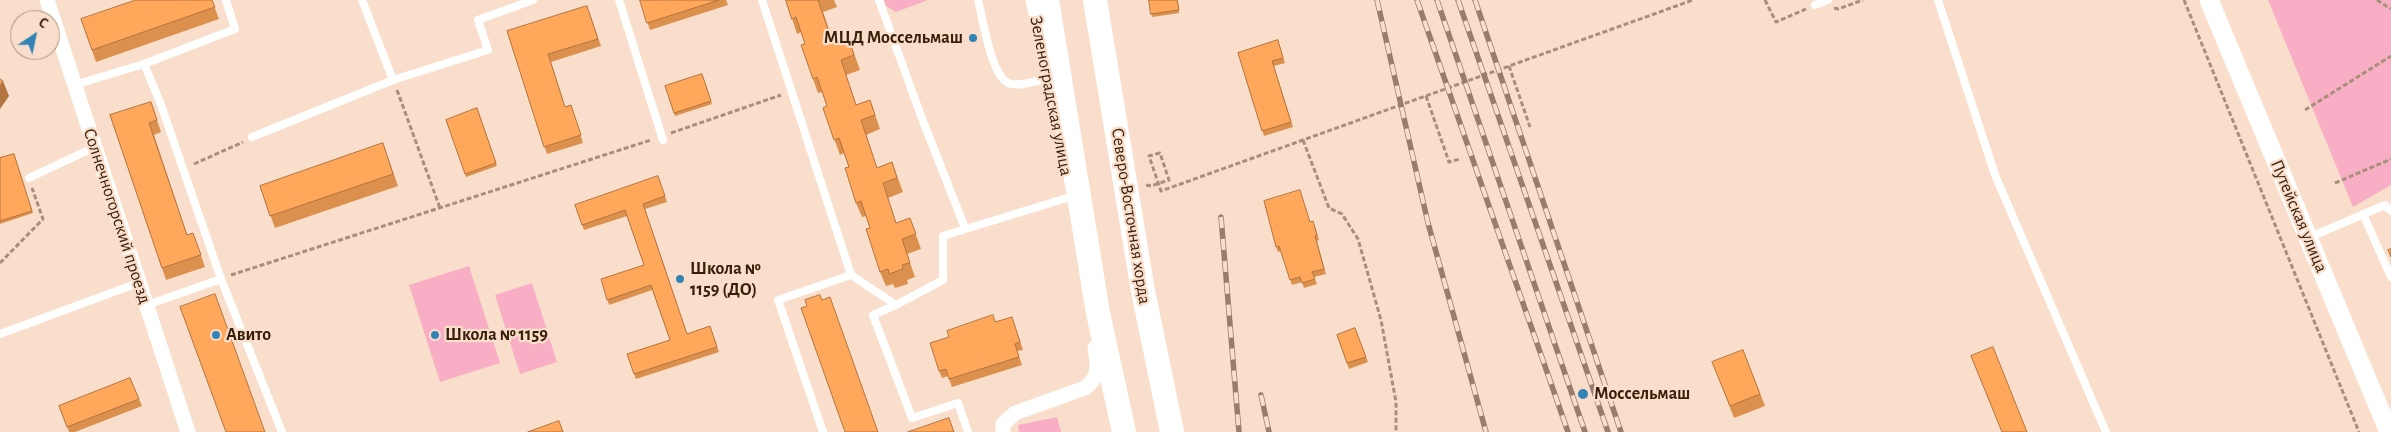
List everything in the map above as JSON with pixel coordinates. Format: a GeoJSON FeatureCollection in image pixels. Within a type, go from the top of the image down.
{"type":"FeatureCollection","features":[{"type":"Feature","properties":{"kind":"main road"},"geometry":{"type":"LineString","coordinates":[[1047,0],[1098,314],[1124,432]]}},
{"type":"Feature","properties":{"kind":"main road","name":"Северо-Восточная хорда"},"geometry":{"type":"LineString","coordinates":[[1095,0],[1143,291],[1172,432]]}},
{"type":"Feature","properties":{"kind":"street","name":"Солнечногорский проезд"},"geometry":{"type":"LineString","coordinates":[[47,0],[188,432]]}},
{"type":"Feature","properties":{"kind":"street","name":"Зеленоградская улица"},"geometry":{"type":"LineString","coordinates":[[1033,0],[1049,78],[1069,194]]}},
{"type":"Feature","properties":{"kind":"street","name":"Путейская улица"},"geometry":{"type":"LineString","coordinates":[[2209,0],[2389,432]]}},
{"type":"Feature","properties":{"kind":"street"},"geometry":{"type":"LineString","coordinates":[[1003,432],[1003,424],[1007,418],[1085,388],[1092,383],[1097,374],[1098,364],[1069,194]]}},
{"type":"Feature","properties":{"kind":"lane"},"geometry":{"type":"LineString","coordinates":[[74,85],[144,64],[235,29],[226,0]]}},
{"type":"Feature","properties":{"kind":"lane"},"geometry":{"type":"LineString","coordinates":[[362,0],[393,80]]}},
{"type":"Feature","properties":{"kind":"lane"},"geometry":{"type":"LineString","coordinates":[[252,137],[393,80],[488,50],[478,20],[533,0]]}},
{"type":"Feature","properties":{"kind":"lane"},"geometry":{"type":"LineString","coordinates":[[619,0],[663,138]]}},
{"type":"Feature","properties":{"kind":"lane"},"geometry":{"type":"LineString","coordinates":[[762,0],[852,275],[896,305]]}},
{"type":"Feature","properties":{"kind":"lane"},"geometry":{"type":"LineString","coordinates":[[879,0],[921,116],[965,228]]}},
{"type":"Feature","properties":{"kind":"lane"},"geometry":{"type":"LineString","coordinates":[[978,0],[994,66],[1000,76],[1010,84],[1028,84],[1049,78]]}},
{"type":"Feature","properties":{"kind":"lane"},"geometry":{"type":"LineString","coordinates":[[1815,5],[1828,0]]}},
{"type":"Feature","properties":{"kind":"lane"},"geometry":{"type":"LineString","coordinates":[[1938,0],[1996,175],[2106,432]]}},
{"type":"Feature","properties":{"kind":"lane"},"geometry":{"type":"LineString","coordinates":[[144,64],[221,279],[282,432]]}},
{"type":"Feature","properties":{"kind":"lane"},"geometry":{"type":"LineString","coordinates":[[29,178],[95,147]]}},
{"type":"Feature","properties":{"kind":"lane"},"geometry":{"type":"LineString","coordinates":[[968,432],[958,403],[912,418],[873,315],[943,280],[943,236],[1069,194]]}},
{"type":"Feature","properties":{"kind":"lane"},"geometry":{"type":"LineString","coordinates":[[2308,238],[2385,205],[2391,211]]}},
{"type":"Feature","properties":{"kind":"lane"},"geometry":{"type":"LineString","coordinates":[[2363,214],[2391,277]]}},
{"type":"Feature","properties":{"kind":"lane"},"geometry":{"type":"LineString","coordinates":[[823,432],[778,300],[852,275]]}},
{"type":"Feature","properties":{"kind":"lane"},"geometry":{"type":"LineString","coordinates":[[147,305],[221,279]]}},
{"type":"Feature","properties":{"kind":"lane"},"geometry":{"type":"LineString","coordinates":[[0,334],[138,283]]}},
{"type":"Feature","properties":{"kind":"path"},"geometry":{"type":"LineString","coordinates":[[1169,180],[1160,153],[1149,156],[1161,191],[1692,0]]}},
{"type":"Feature","properties":{"kind":"path"},"geometry":{"type":"LineString","coordinates":[[1764,0],[1776,22],[1804,10]]}},
{"type":"Feature","properties":{"kind":"path"},"geometry":{"type":"LineString","coordinates":[[2184,0],[2359,432]]}},
{"type":"Feature","properties":{"kind":"path"},"geometry":{"type":"LineString","coordinates":[[2377,0],[2391,10]]}},
{"type":"Feature","properties":{"kind":"path"},"geometry":{"type":"LineString","coordinates":[[2305,110],[2391,56]]}},
{"type":"Feature","properties":{"kind":"path"},"geometry":{"type":"LineString","coordinates":[[1509,66],[1530,126]]}},
{"type":"Feature","properties":{"kind":"path"},"geometry":{"type":"LineString","coordinates":[[393,80],[440,208]]}},
{"type":"Feature","properties":{"kind":"path"},"geometry":{"type":"LineString","coordinates":[[221,279],[663,138],[757,102],[791,92]]}},
{"type":"Feature","properties":{"kind":"path"},"geometry":{"type":"LineString","coordinates":[[1426,96],[1449,162],[1460,159]]}},
{"type":"Feature","properties":{"kind":"path"},"geometry":{"type":"LineString","coordinates":[[183,169],[252,137]]}},
{"type":"Feature","properties":{"kind":"path"},"geometry":{"type":"LineString","coordinates":[[1303,140],[1329,208],[1342,214],[1358,239],[1381,320],[1396,402],[1396,432]]}},
{"type":"Feature","properties":{"kind":"path"},"geometry":{"type":"LineString","coordinates":[[2336,183],[2391,159]]}},
{"type":"Feature","properties":{"kind":"path"},"geometry":{"type":"LineString","coordinates":[[0,263],[43,219],[29,178]]}},
{"type":"Feature","properties":{"kind":"shaded area"},"geometry":{"type":"Polygon","coordinates":[[[884,0],[928,0],[896,12],[886,6],[884,0]]]}},
{"type":"Feature","properties":{"kind":"shaded area"},"geometry":{"type":"Polygon","coordinates":[[[2268,0],[2391,0],[2391,185],[2353,207],[2268,0]]]}},
{"type":"Feature","properties":{"kind":"shaded area"},"geometry":{"type":"Polygon","coordinates":[[[469,266],[500,363],[440,382],[409,285],[469,266]]]}},
{"type":"Feature","properties":{"kind":"shaded area"},"geometry":{"type":"Polygon","coordinates":[[[532,283],[557,362],[520,374],[495,295],[532,283]]]}},
{"type":"Feature","properties":{"kind":"shaded area"},"geometry":{"type":"Polygon","coordinates":[[[1057,417],[1061,432],[1019,432],[1018,425],[1057,417]]]}},
{"type":"Feature","properties":{"kind":"building"},"geometry":{"type":"Polygon","coordinates":[[[136,0],[212,0],[215,7],[92,50],[81,19],[136,0]]]}},
{"type":"Feature","properties":{"kind":"building"},"geometry":{"type":"Polygon","coordinates":[[[640,0],[719,0],[647,23],[640,0]]]}},
{"type":"Feature","properties":{"kind":"building"},"geometry":{"type":"Polygon","coordinates":[[[786,0],[818,0],[833,44],[849,39],[854,55],[841,60],[856,105],[870,100],[875,115],[861,120],[877,168],[892,162],[897,178],[883,183],[896,223],[910,218],[916,234],[902,239],[910,263],[902,265],[903,269],[889,274],[888,269],[880,272],[866,229],[870,228],[861,201],[856,203],[845,168],[849,167],[839,138],[834,140],[823,108],[827,106],[817,77],[813,79],[801,45],[805,44],[796,17],[792,19],[786,0]]]}},
{"type":"Feature","properties":{"kind":"building"},"geometry":{"type":"Polygon","coordinates":[[[1149,0],[1177,0],[1179,10],[1151,14],[1149,0]]]}},
{"type":"Feature","properties":{"kind":"building"},"geometry":{"type":"Polygon","coordinates":[[[587,6],[598,39],[548,54],[565,107],[571,105],[581,135],[544,147],[507,31],[587,6]]]}},
{"type":"Feature","properties":{"kind":"building"},"geometry":{"type":"Polygon","coordinates":[[[1278,40],[1283,58],[1272,61],[1291,122],[1262,131],[1238,53],[1278,40]]]}},
{"type":"Feature","properties":{"kind":"building"},"geometry":{"type":"Polygon","coordinates":[[[702,74],[711,101],[674,113],[665,86],[702,74]]]}},
{"type":"Feature","properties":{"kind":"building"},"geometry":{"type":"Polygon","coordinates":[[[151,102],[157,120],[149,123],[187,235],[193,233],[201,255],[162,268],[110,115],[151,102]]]}},
{"type":"Feature","properties":{"kind":"building"},"geometry":{"type":"Polygon","coordinates":[[[477,108],[496,163],[465,174],[446,120],[477,108]]]}},
{"type":"Feature","properties":{"kind":"building"},"geometry":{"type":"Polygon","coordinates":[[[383,143],[393,174],[270,216],[260,186],[383,143]]]}},
{"type":"Feature","properties":{"kind":"building"},"geometry":{"type":"Polygon","coordinates":[[[14,154],[32,211],[0,221],[0,158],[14,154]]]}},
{"type":"Feature","properties":{"kind":"building"},"geometry":{"type":"Polygon","coordinates":[[[658,176],[665,196],[643,204],[687,334],[710,326],[717,347],[634,374],[627,354],[670,340],[651,285],[607,300],[601,279],[644,265],[625,210],[582,225],[575,205],[658,176]]]}},
{"type":"Feature","properties":{"kind":"building"},"geometry":{"type":"Polygon","coordinates":[[[1300,190],[1310,222],[1313,221],[1324,269],[1312,272],[1315,279],[1302,283],[1300,277],[1290,280],[1279,246],[1276,247],[1264,201],[1300,190]]]}},
{"type":"Feature","properties":{"kind":"building"},"geometry":{"type":"Polygon","coordinates":[[[215,294],[265,432],[226,432],[180,307],[215,294]]]}},
{"type":"Feature","properties":{"kind":"building"},"geometry":{"type":"Polygon","coordinates":[[[820,295],[822,300],[830,297],[878,432],[845,432],[801,308],[807,306],[805,300],[820,295]]]}},
{"type":"Feature","properties":{"kind":"building"},"geometry":{"type":"Polygon","coordinates":[[[993,315],[995,322],[1012,317],[1020,342],[1015,344],[1019,357],[949,379],[946,369],[939,371],[930,343],[949,337],[947,331],[993,315]]]}},
{"type":"Feature","properties":{"kind":"building"},"geometry":{"type":"Polygon","coordinates":[[[1355,328],[1366,357],[1347,363],[1337,335],[1355,328]]]}},
{"type":"Feature","properties":{"kind":"building"},"geometry":{"type":"Polygon","coordinates":[[[1993,347],[2027,432],[2002,432],[1971,356],[1993,347]]]}},
{"type":"Feature","properties":{"kind":"building"},"geometry":{"type":"Polygon","coordinates":[[[1743,350],[1760,394],[1730,406],[1712,362],[1743,350]]]}},
{"type":"Feature","properties":{"kind":"building"},"geometry":{"type":"Polygon","coordinates":[[[130,378],[139,399],[67,427],[59,406],[130,378]]]}},
{"type":"Feature","properties":{"kind":"building"},"geometry":{"type":"Polygon","coordinates":[[[949,418],[954,432],[908,432],[949,418]]]}},
{"type":"Feature","properties":{"kind":"building"},"geometry":{"type":"Polygon","coordinates":[[[559,421],[563,432],[528,432],[559,421]]]}},
{"type":"Feature","properties":{"kind":"railway"},"geometry":{"type":"LineString","coordinates":[[1377,0],[1428,223],[1486,432]]}},
{"type":"Feature","properties":{"kind":"railway"},"geometry":{"type":"LineString","coordinates":[[1417,0],[1568,432]]}},
{"type":"Feature","properties":{"kind":"railway"},"geometry":{"type":"LineString","coordinates":[[1437,0],[1585,432]]}},
{"type":"Feature","properties":{"kind":"railway"},"geometry":{"type":"LineString","coordinates":[[1458,0],[1608,432]]}},
{"type":"Feature","properties":{"kind":"railway"},"geometry":{"type":"LineString","coordinates":[[1475,0],[1621,432]]}},
{"type":"Feature","properties":{"kind":"railway"},"geometry":{"type":"LineString","coordinates":[[1221,217],[1239,432]]}},
{"type":"Feature","properties":{"kind":"railway"},"geometry":{"type":"LineString","coordinates":[[1261,395],[1269,432]]}},
{"type":"Feature","properties":{"kind":"place","name":"МЦД Моссельмаш"},"geometry":{"type":"Point","coordinates":[973,38]}},
{"type":"Feature","properties":{"kind":"place","name":"Школа № 1159 (ДО)"},"geometry":{"type":"Point","coordinates":[680,279]}},
{"type":"Feature","properties":{"kind":"place","name":"Авито"},"geometry":{"type":"Point","coordinates":[216,335]}},
{"type":"Feature","properties":{"kind":"place","name":"Школа № 1159"},"geometry":{"type":"Point","coordinates":[435,335]}},
{"type":"Feature","properties":{"kind":"place","name":"Моссельмаш"},"geometry":{"type":"Point","coordinates":[1583,394]}}]}
